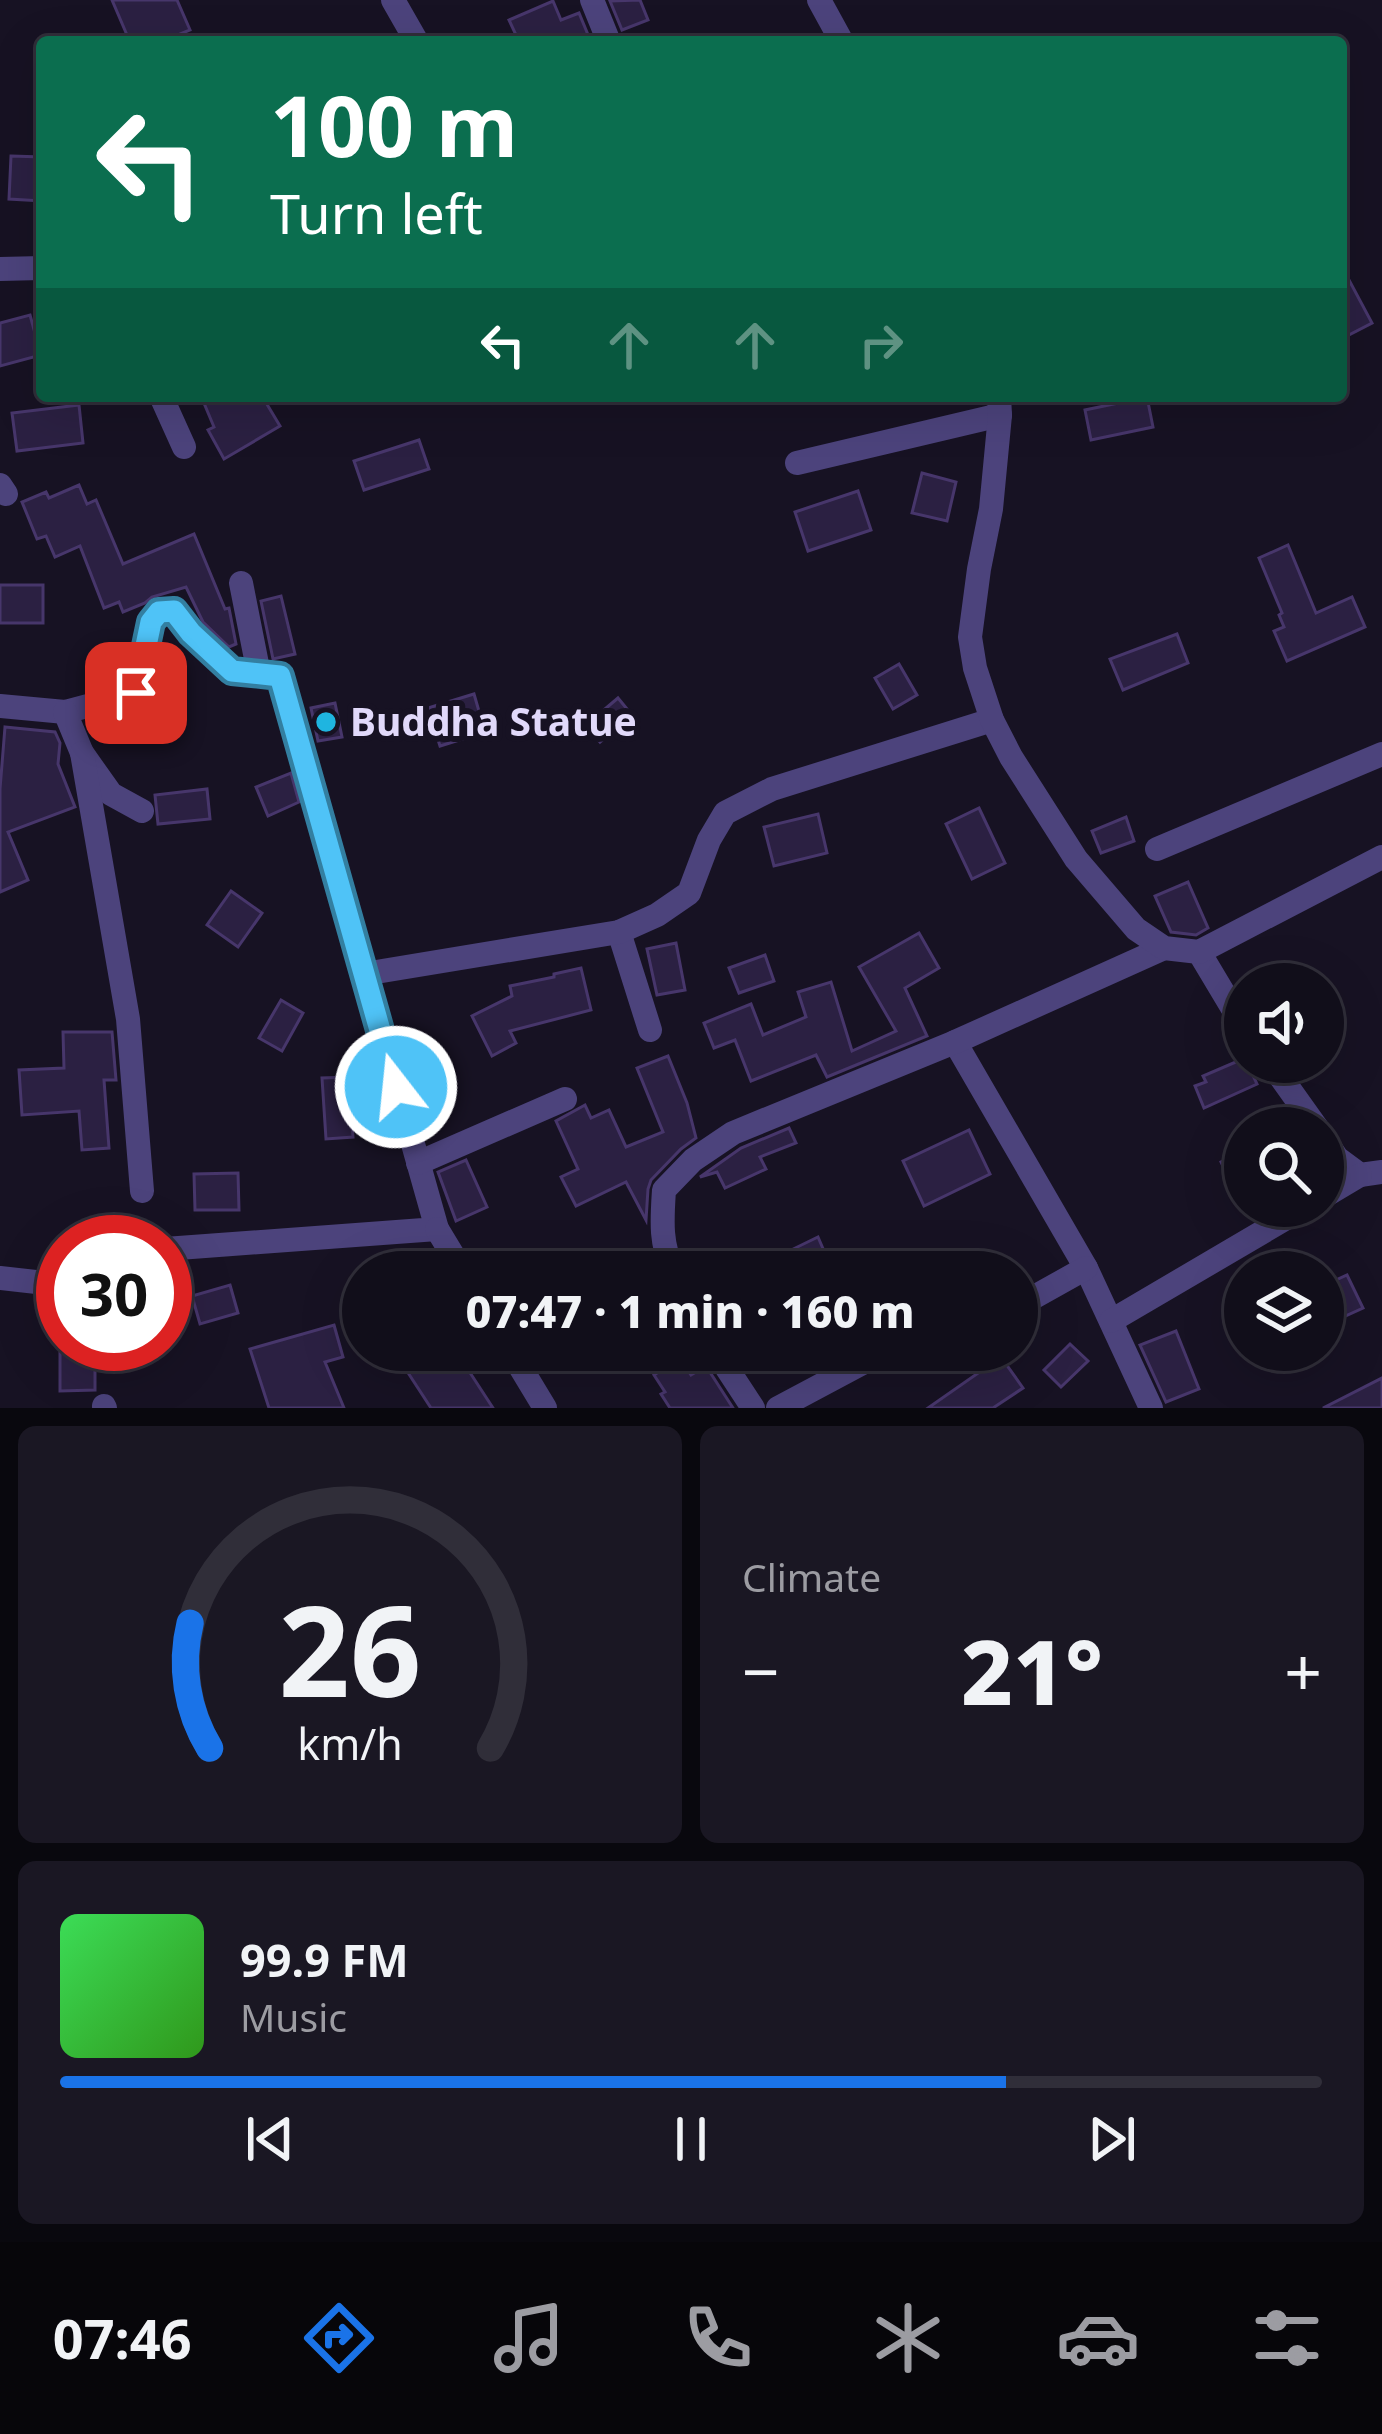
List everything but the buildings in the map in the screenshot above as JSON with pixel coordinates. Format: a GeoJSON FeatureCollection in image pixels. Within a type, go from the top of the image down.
{"type":"FeatureCollection","features":[{"type":"Feature","properties":{"kind":"street"},"geometry":{"type":"LineString","coordinates":[[393,0],[414,36]]}},
{"type":"Feature","properties":{"kind":"street"},"geometry":{"type":"LineString","coordinates":[[592,0],[607,36]]}},
{"type":"Feature","properties":{"kind":"street"},"geometry":{"type":"LineString","coordinates":[[819,0],[839,36]]}},
{"type":"Feature","properties":{"kind":"street"},"geometry":{"type":"LineString","coordinates":[[0,269],[36,268]]}},
{"type":"Feature","properties":{"kind":"street"},"geometry":{"type":"LineString","coordinates":[[163,402],[184,447]]}},
{"type":"Feature","properties":{"kind":"street"},"geometry":{"type":"LineString","coordinates":[[797,463],[1000,406],[991,509],[970,637],[975,668],[992,720],[1011,757],[1076,859],[1136,928],[1164,948],[1199,952],[1382,857]]}},
{"type":"Feature","properties":{"kind":"street"},"geometry":{"type":"LineString","coordinates":[[242,583],[260,674]]}},
{"type":"Feature","properties":{"kind":"street"},"geometry":{"type":"LineString","coordinates":[[0,706],[65,712],[136,693],[151,622],[159,612],[174,611],[232,671],[280,676],[436,1229],[450,1251]]}},
{"type":"Feature","properties":{"kind":"street"},"geometry":{"type":"LineString","coordinates":[[65,712],[82,753],[128,1019],[142,1191]]}},
{"type":"Feature","properties":{"kind":"street"},"geometry":{"type":"LineString","coordinates":[[364,974],[619,932],[657,915],[689,893],[724,813],[772,789],[992,720]]}},
{"type":"Feature","properties":{"kind":"street"},"geometry":{"type":"LineString","coordinates":[[82,753],[111,794],[142,811]]}},
{"type":"Feature","properties":{"kind":"street"},"geometry":{"type":"LineString","coordinates":[[1157,849],[1382,754]]}},
{"type":"Feature","properties":{"kind":"street"},"geometry":{"type":"LineString","coordinates":[[619,932],[650,1030]]}},
{"type":"Feature","properties":{"kind":"street"},"geometry":{"type":"LineString","coordinates":[[665,1251],[664,1190],[693,1160],[734,1133],[955,1042],[1164,948]]}},
{"type":"Feature","properties":{"kind":"street"},"geometry":{"type":"LineString","coordinates":[[1199,952],[1224,994]]}},
{"type":"Feature","properties":{"kind":"street"},"geometry":{"type":"LineString","coordinates":[[955,1042],[1087,1268],[1151,1408]]}},
{"type":"Feature","properties":{"kind":"street"},"geometry":{"type":"LineString","coordinates":[[418,1162],[565,1099]]}},
{"type":"Feature","properties":{"kind":"street"},"geometry":{"type":"LineString","coordinates":[[1344,1186],[1371,1173]]}},
{"type":"Feature","properties":{"kind":"street"},"geometry":{"type":"LineString","coordinates":[[1111,1321],[1271,1227]]}},
{"type":"Feature","properties":{"kind":"street"},"geometry":{"type":"LineString","coordinates":[[192,1247],[436,1229]]}},
{"type":"Feature","properties":{"kind":"street"},"geometry":{"type":"LineString","coordinates":[[1038,1294],[1087,1268]]}},
{"type":"Feature","properties":{"kind":"street"},"geometry":{"type":"LineString","coordinates":[[0,1278],[36,1282]]}},
{"type":"Feature","properties":{"kind":"street"},"geometry":{"type":"LineString","coordinates":[[523,1371],[545,1408]]}},
{"type":"Feature","properties":{"kind":"street"},"geometry":{"type":"LineString","coordinates":[[729,1371],[753,1408]]}},
{"type":"Feature","properties":{"kind":"street"},"geometry":{"type":"LineString","coordinates":[[778,1408],[848,1371]]}},
{"type":"Feature","properties":{"kind":"place","name":"Buddha Statue"},"geometry":{"type":"Point","coordinates":[326,722]}},
{"type":"Feature","properties":{"kind":"route"},"geometry":{"type":"LineString","coordinates":[[136,693],[151,622],[159,612],[174,611],[232,671],[280,676],[396,1087]]}}]}
